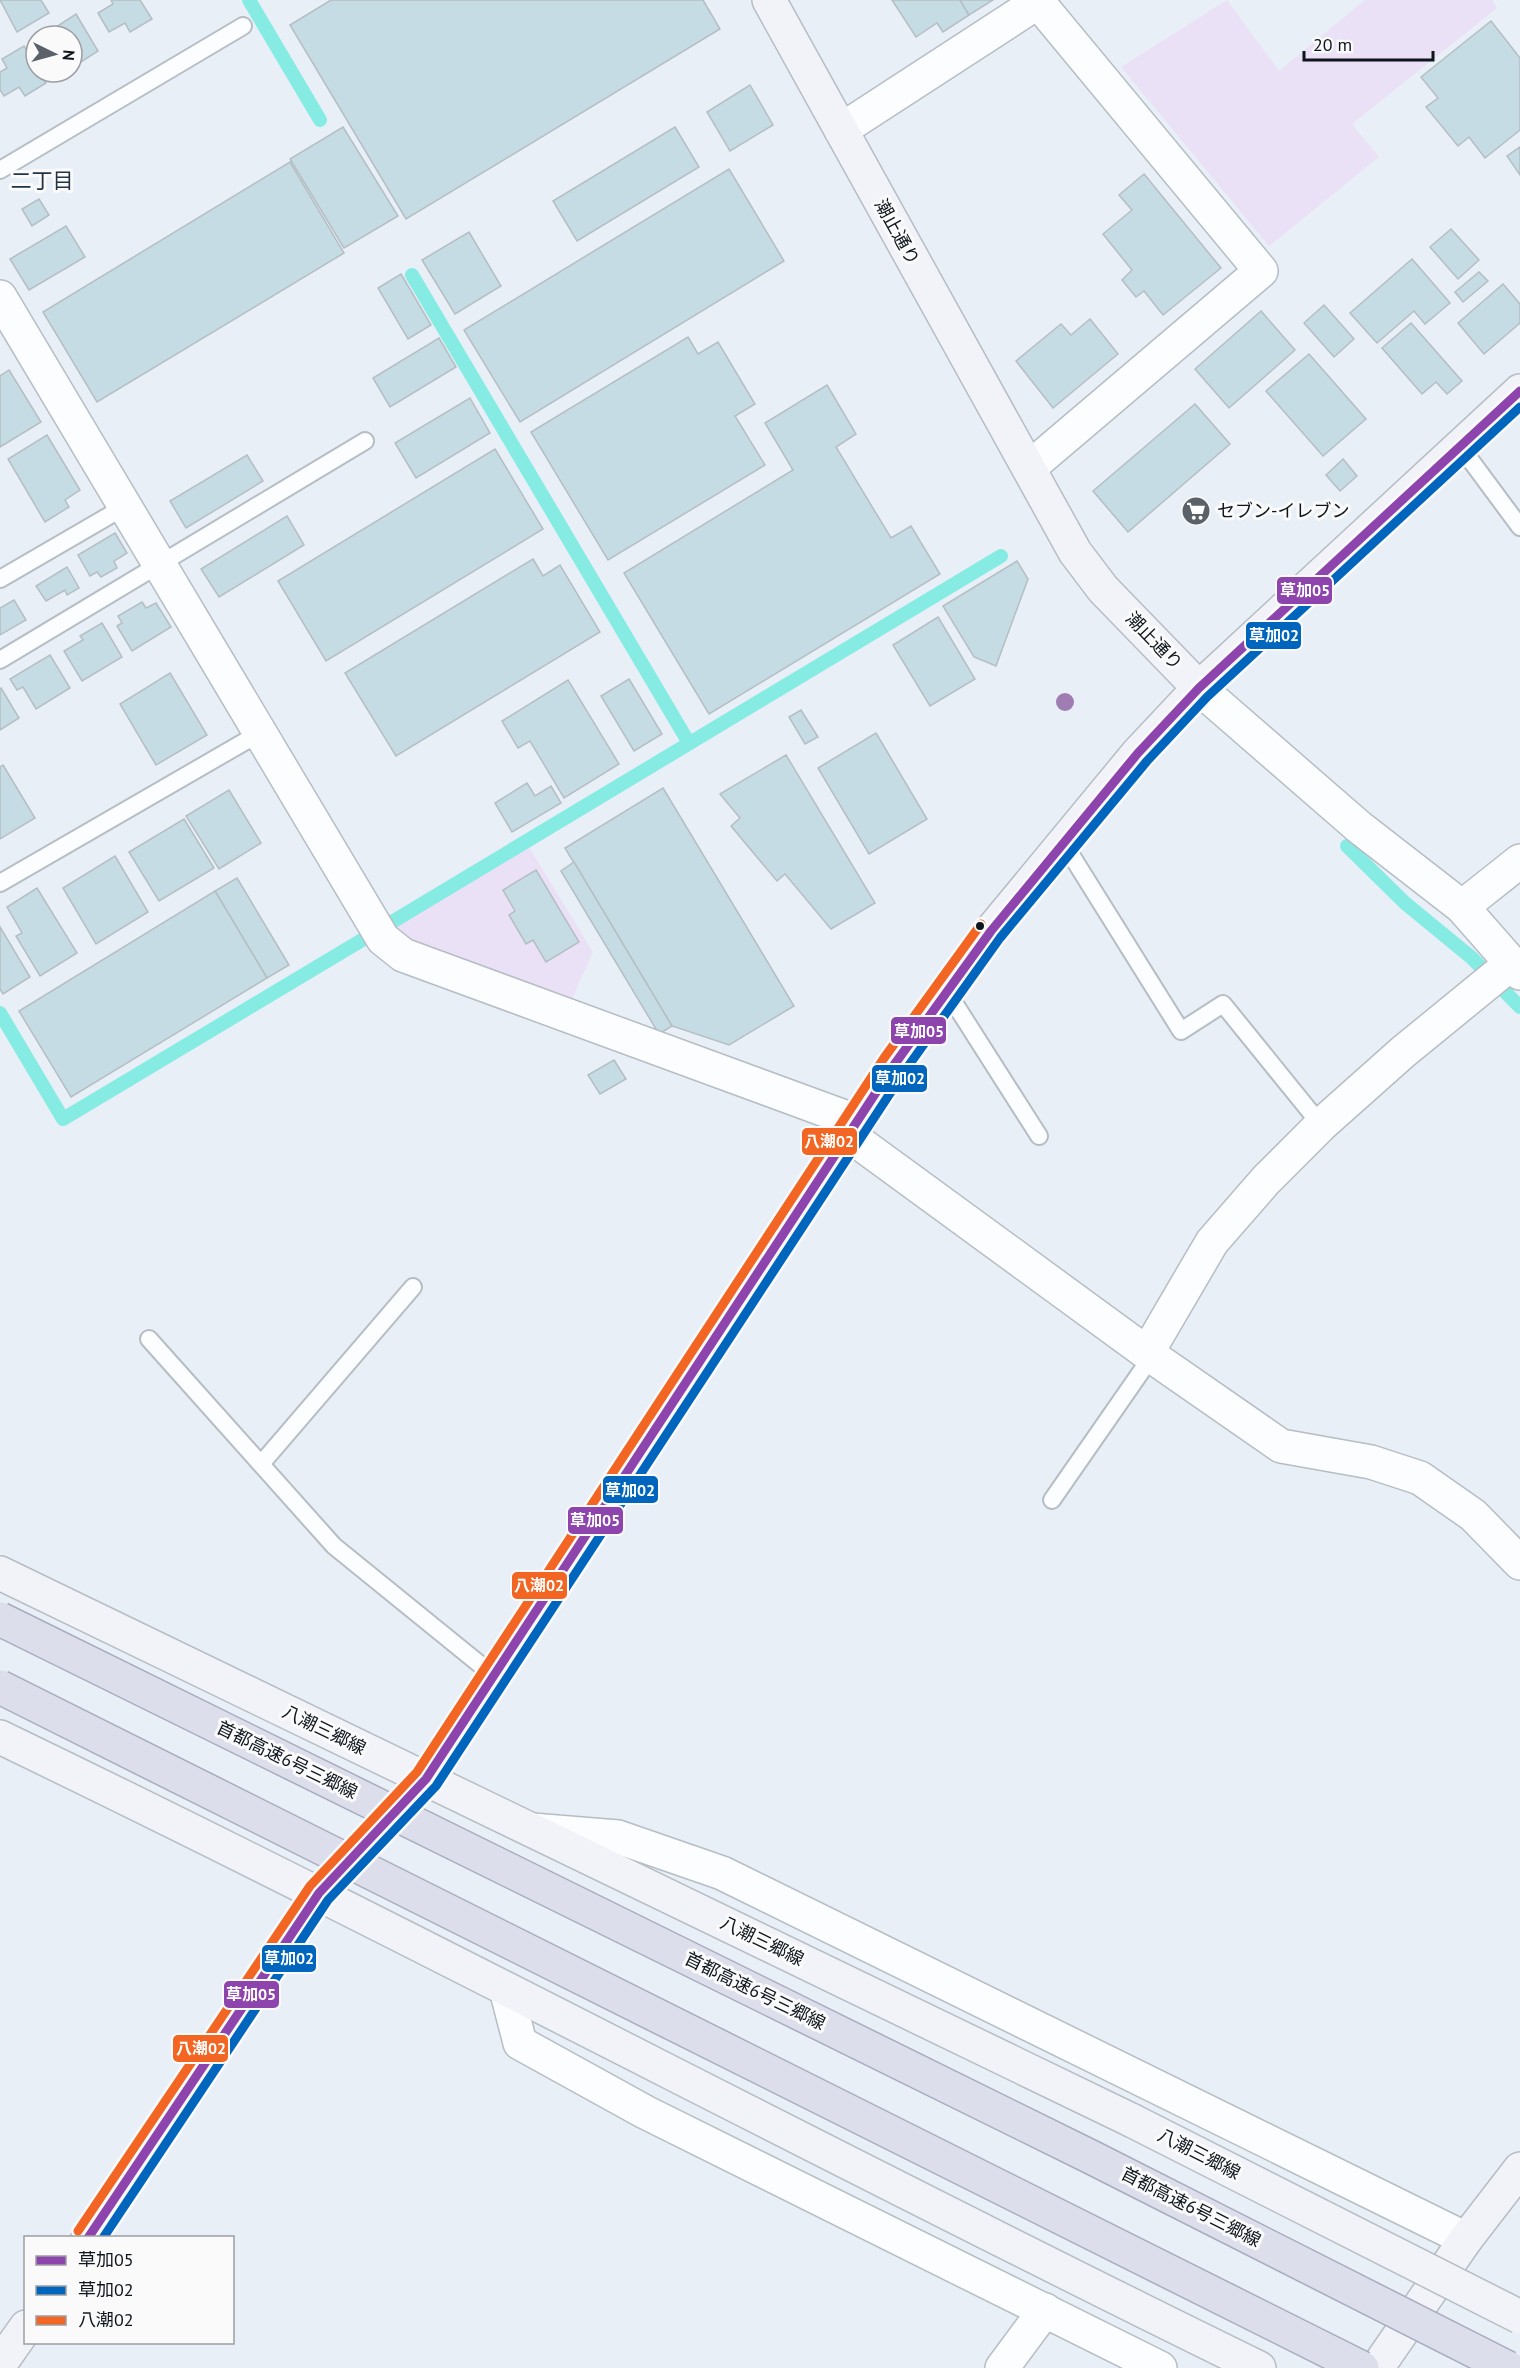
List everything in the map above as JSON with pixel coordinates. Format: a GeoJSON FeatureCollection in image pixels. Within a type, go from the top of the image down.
{"type":"FeatureCollection","features":[{"type":"Feature","properties":{"kind":"highway","name":"首都高速6号三郷線"},"geometry":{"type":"LineString","coordinates":[[0,1619],[1091,2157],[1508,2368]]}},
{"type":"Feature","properties":{"kind":"highway"},"geometry":{"type":"LineString","coordinates":[[0,1687],[1362,2368]]}},
{"type":"Feature","properties":{"kind":"street","name":"潮止通り"},"geometry":{"type":"LineString","coordinates":[[769,0],[1075,552],[1103,589],[1199,688]]}},
{"type":"Feature","properties":{"kind":"street"},"geometry":{"type":"LineString","coordinates":[[841,130],[1040,1],[1261,271],[1029,468]]}},
{"type":"Feature","properties":{"kind":"street"},"geometry":{"type":"LineString","coordinates":[[0,297],[258,734],[383,939],[403,956],[854,1129],[1150,1355],[1281,1446],[1371,1462],[1420,1478],[1473,1515],[1520,1563]]}},
{"type":"Feature","properties":{"kind":"street"},"geometry":{"type":"LineString","coordinates":[[89,2236],[319,1893],[426,1779],[946,990],[1063,842],[1138,753],[1199,688],[1520,392]]}},
{"type":"Feature","properties":{"kind":"street"},"geometry":{"type":"LineString","coordinates":[[1150,1355],[1212,1242],[1266,1180],[1322,1125],[1403,1052],[1516,968],[1462,907],[1359,827],[1199,688]]}},
{"type":"Feature","properties":{"kind":"street"},"geometry":{"type":"LineString","coordinates":[[1462,907],[1520,861]]}},
{"type":"Feature","properties":{"kind":"street","name":"八潮三郷線"},"geometry":{"type":"LineString","coordinates":[[0,1573],[1131,2120],[1520,2317]]}},
{"type":"Feature","properties":{"kind":"street"},"geometry":{"type":"LineString","coordinates":[[0,1737],[319,1893],[1056,2269],[1259,2368]]}},
{"type":"Feature","properties":{"kind":"street"},"geometry":{"type":"LineString","coordinates":[[532,1830],[618,1837],[722,1874],[1466,2239]]}},
{"type":"Feature","properties":{"kind":"street"},"geometry":{"type":"LineString","coordinates":[[506,1989],[520,2043],[645,2112],[1160,2368]]}},
{"type":"Feature","properties":{"kind":"street"},"geometry":{"type":"LineString","coordinates":[[1377,2368],[1466,2239],[1520,2169]]}},
{"type":"Feature","properties":{"kind":"street"},"geometry":{"type":"LineString","coordinates":[[1002,2368],[1046,2310]]}},
{"type":"Feature","properties":{"kind":"street"},"geometry":{"type":"LineString","coordinates":[[0,2364],[24,2330]]}},
{"type":"Feature","properties":{"kind":"lane"},"geometry":{"type":"LineString","coordinates":[[0,170],[243,26]]}},
{"type":"Feature","properties":{"kind":"lane"},"geometry":{"type":"LineString","coordinates":[[0,660],[159,567],[365,441]]}},
{"type":"Feature","properties":{"kind":"lane"},"geometry":{"type":"LineString","coordinates":[[1460,446],[1520,527]]}},
{"type":"Feature","properties":{"kind":"lane"},"geometry":{"type":"LineString","coordinates":[[0,579],[124,507]]}},
{"type":"Feature","properties":{"kind":"lane"},"geometry":{"type":"LineString","coordinates":[[0,883],[258,734]]}},
{"type":"Feature","properties":{"kind":"lane"},"geometry":{"type":"LineString","coordinates":[[1063,842],[1180,1031],[1222,1004],[1322,1125]]}},
{"type":"Feature","properties":{"kind":"lane"},"geometry":{"type":"LineString","coordinates":[[946,990],[1039,1136]]}},
{"type":"Feature","properties":{"kind":"lane"},"geometry":{"type":"LineString","coordinates":[[261,1464],[413,1287]]}},
{"type":"Feature","properties":{"kind":"lane"},"geometry":{"type":"LineString","coordinates":[[149,1339],[334,1546],[493,1675]]}},
{"type":"Feature","properties":{"kind":"lane"},"geometry":{"type":"LineString","coordinates":[[1052,1500],[1150,1355]]}},
{"type":"Feature","properties":{"kind":"shaded area"},"geometry":{"type":"Polygon","coordinates":[[[1227,0],[1279,71],[1365,0],[1492,0],[1497,8],[1352,124],[1379,157],[1269,246],[1121,67],[1227,0]]]}},
{"type":"Feature","properties":{"kind":"shaded area"},"geometry":{"type":"Polygon","coordinates":[[[529,847],[593,952],[570,1003],[403,941],[394,928],[529,847]]]}},
{"type":"Feature","properties":{"kind":"building"},"geometry":{"type":"Polygon","coordinates":[[[0,0],[41,0],[49,13],[30,24],[24,24],[24,28],[17,32],[0,0]]]}},
{"type":"Feature","properties":{"kind":"building"},"geometry":{"type":"Polygon","coordinates":[[[111,0],[140,0],[152,19],[130,32],[125,23],[109,32],[98,13],[113,4],[111,0]]]}},
{"type":"Feature","properties":{"kind":"building"},"geometry":{"type":"Polygon","coordinates":[[[331,0],[703,0],[720,29],[406,219],[290,25],[331,0]]]}},
{"type":"Feature","properties":{"kind":"building"},"geometry":{"type":"Polygon","coordinates":[[[892,0],[960,0],[969,15],[943,32],[937,23],[916,37],[892,0]]]}},
{"type":"Feature","properties":{"kind":"building"},"geometry":{"type":"Polygon","coordinates":[[[960,0],[993,0],[969,15],[960,0]]]}},
{"type":"Feature","properties":{"kind":"building"},"geometry":{"type":"Polygon","coordinates":[[[76,14],[82,24],[61,24],[76,14]]]}},
{"type":"Feature","properties":{"kind":"building"},"geometry":{"type":"Polygon","coordinates":[[[1491,21],[1520,58],[1520,130],[1485,158],[1469,137],[1458,146],[1426,107],[1438,98],[1421,77],[1491,21]]]}},
{"type":"Feature","properties":{"kind":"building"},"geometry":{"type":"Polygon","coordinates":[[[84,27],[98,51],[84,60],[84,27]]]}},
{"type":"Feature","properties":{"kind":"building"},"geometry":{"type":"Polygon","coordinates":[[[24,46],[24,84],[44,84],[25,96],[19,87],[4,96],[0,90],[0,72],[7,68],[2,59],[24,46]]]}},
{"type":"Feature","properties":{"kind":"building"},"geometry":{"type":"Polygon","coordinates":[[[750,85],[773,125],[730,151],[707,112],[750,85]]]}},
{"type":"Feature","properties":{"kind":"building"},"geometry":{"type":"Polygon","coordinates":[[[343,127],[398,216],[344,248],[290,159],[343,127]]]}},
{"type":"Feature","properties":{"kind":"building"},"geometry":{"type":"Polygon","coordinates":[[[675,127],[699,167],[577,241],[553,201],[675,127]]]}},
{"type":"Feature","properties":{"kind":"building"},"geometry":{"type":"Polygon","coordinates":[[[1520,147],[1520,175],[1507,156],[1520,147]]]}},
{"type":"Feature","properties":{"kind":"building"},"geometry":{"type":"Polygon","coordinates":[[[290,162],[344,253],[97,402],[43,312],[290,162]]]}},
{"type":"Feature","properties":{"kind":"building"},"geometry":{"type":"Polygon","coordinates":[[[729,169],[784,261],[520,422],[464,330],[729,169]]]}},
{"type":"Feature","properties":{"kind":"building"},"geometry":{"type":"Polygon","coordinates":[[[1144,174],[1221,268],[1163,315],[1144,291],[1136,297],[1122,280],[1132,270],[1103,234],[1132,210],[1119,195],[1144,174]]]}},
{"type":"Feature","properties":{"kind":"building"},"geometry":{"type":"Polygon","coordinates":[[[39,199],[49,215],[32,226],[22,209],[39,199]]]}},
{"type":"Feature","properties":{"kind":"building"},"geometry":{"type":"Polygon","coordinates":[[[66,226],[85,257],[29,290],[10,259],[66,226]]]}},
{"type":"Feature","properties":{"kind":"building"},"geometry":{"type":"Polygon","coordinates":[[[1451,229],[1479,260],[1458,279],[1430,247],[1451,229]]]}},
{"type":"Feature","properties":{"kind":"building"},"geometry":{"type":"Polygon","coordinates":[[[469,232],[501,286],[455,314],[422,260],[469,232]]]}},
{"type":"Feature","properties":{"kind":"building"},"geometry":{"type":"Polygon","coordinates":[[[1412,259],[1450,303],[1425,324],[1414,311],[1377,343],[1350,313],[1412,259]]]}},
{"type":"Feature","properties":{"kind":"building"},"geometry":{"type":"Polygon","coordinates":[[[1479,272],[1488,281],[1463,302],[1455,292],[1479,272]]]}},
{"type":"Feature","properties":{"kind":"building"},"geometry":{"type":"Polygon","coordinates":[[[401,274],[431,325],[408,339],[378,288],[401,274]]]}},
{"type":"Feature","properties":{"kind":"building"},"geometry":{"type":"Polygon","coordinates":[[[1503,284],[1520,304],[1520,323],[1484,354],[1458,323],[1503,284]]]}},
{"type":"Feature","properties":{"kind":"building"},"geometry":{"type":"Polygon","coordinates":[[[1324,305],[1354,339],[1334,357],[1304,323],[1324,305]]]}},
{"type":"Feature","properties":{"kind":"building"},"geometry":{"type":"Polygon","coordinates":[[[1261,311],[1295,350],[1229,408],[1195,369],[1261,311]]]}},
{"type":"Feature","properties":{"kind":"building"},"geometry":{"type":"Polygon","coordinates":[[[1090,319],[1118,354],[1053,408],[1016,361],[1061,324],[1071,335],[1090,319]]]}},
{"type":"Feature","properties":{"kind":"building"},"geometry":{"type":"Polygon","coordinates":[[[1411,323],[1462,381],[1447,394],[1436,382],[1422,394],[1382,348],[1411,323]]]}},
{"type":"Feature","properties":{"kind":"building"},"geometry":{"type":"Polygon","coordinates":[[[688,337],[698,354],[718,342],[755,404],[735,416],[765,465],[608,560],[531,432],[688,337]]]}},
{"type":"Feature","properties":{"kind":"building"},"geometry":{"type":"Polygon","coordinates":[[[439,338],[456,367],[390,407],[373,378],[439,338]]]}},
{"type":"Feature","properties":{"kind":"building"},"geometry":{"type":"Polygon","coordinates":[[[1309,354],[1366,419],[1323,456],[1266,391],[1309,354]]]}},
{"type":"Feature","properties":{"kind":"building"},"geometry":{"type":"Polygon","coordinates":[[[9,370],[41,422],[0,447],[0,376],[9,370]]]}},
{"type":"Feature","properties":{"kind":"building"},"geometry":{"type":"Polygon","coordinates":[[[827,385],[856,434],[836,447],[891,538],[911,526],[940,574],[709,714],[624,573],[793,470],[765,423],[827,385]]]}},
{"type":"Feature","properties":{"kind":"building"},"geometry":{"type":"Polygon","coordinates":[[[470,398],[490,433],[416,478],[395,443],[470,398]]]}},
{"type":"Feature","properties":{"kind":"building"},"geometry":{"type":"Polygon","coordinates":[[[1195,404],[1230,444],[1128,532],[1093,491],[1195,404]]]}},
{"type":"Feature","properties":{"kind":"building"},"geometry":{"type":"Polygon","coordinates":[[[47,435],[80,490],[65,500],[69,507],[45,522],[8,459],[47,435]]]}},
{"type":"Feature","properties":{"kind":"building"},"geometry":{"type":"Polygon","coordinates":[[[495,449],[543,529],[326,661],[278,581],[495,449]]]}},
{"type":"Feature","properties":{"kind":"building"},"geometry":{"type":"Polygon","coordinates":[[[247,455],[263,481],[186,528],[170,501],[247,455]]]}},
{"type":"Feature","properties":{"kind":"building"},"geometry":{"type":"Polygon","coordinates":[[[1343,459],[1357,476],[1340,491],[1326,475],[1343,459]]]}},
{"type":"Feature","properties":{"kind":"building"},"geometry":{"type":"Polygon","coordinates":[[[287,516],[304,545],[219,597],[201,569],[287,516]]]}},
{"type":"Feature","properties":{"kind":"building"},"geometry":{"type":"Polygon","coordinates":[[[115,533],[127,553],[114,561],[117,568],[101,577],[97,572],[90,576],[78,555],[115,533]]]}},
{"type":"Feature","properties":{"kind":"building"},"geometry":{"type":"Polygon","coordinates":[[[533,559],[543,576],[560,565],[600,632],[396,756],[345,673],[533,559]]]}},
{"type":"Feature","properties":{"kind":"building"},"geometry":{"type":"Polygon","coordinates":[[[1017,561],[1028,579],[996,666],[974,657],[943,606],[1017,561]]]}},
{"type":"Feature","properties":{"kind":"building"},"geometry":{"type":"Polygon","coordinates":[[[67,567],[79,588],[67,595],[65,590],[46,601],[36,586],[67,567]]]}},
{"type":"Feature","properties":{"kind":"building"},"geometry":{"type":"Polygon","coordinates":[[[14,600],[26,620],[0,635],[0,608],[14,600]]]}},
{"type":"Feature","properties":{"kind":"building"},"geometry":{"type":"Polygon","coordinates":[[[142,602],[146,608],[156,603],[171,627],[132,651],[117,626],[122,623],[118,616],[142,602]]]}},
{"type":"Feature","properties":{"kind":"building"},"geometry":{"type":"Polygon","coordinates":[[[938,617],[975,679],[930,706],[893,645],[938,617]]]}},
{"type":"Feature","properties":{"kind":"building"},"geometry":{"type":"Polygon","coordinates":[[[102,623],[122,657],[82,681],[64,651],[83,640],[80,636],[102,623]]]}},
{"type":"Feature","properties":{"kind":"building"},"geometry":{"type":"Polygon","coordinates":[[[50,655],[70,688],[36,709],[23,687],[17,690],[10,679],[50,655]]]}},
{"type":"Feature","properties":{"kind":"building"},"geometry":{"type":"Polygon","coordinates":[[[170,673],[207,735],[156,765],[120,704],[170,673]]]}},
{"type":"Feature","properties":{"kind":"building"},"geometry":{"type":"Polygon","coordinates":[[[629,679],[662,734],[634,751],[601,696],[629,679]]]}},
{"type":"Feature","properties":{"kind":"building"},"geometry":{"type":"Polygon","coordinates":[[[568,680],[619,764],[564,798],[530,741],[518,748],[502,721],[568,680]]]}},
{"type":"Feature","properties":{"kind":"building"},"geometry":{"type":"Polygon","coordinates":[[[0,689],[19,718],[0,730],[0,689]]]}},
{"type":"Feature","properties":{"kind":"building"},"geometry":{"type":"Polygon","coordinates":[[[801,710],[818,737],[805,744],[789,717],[801,710]]]}},
{"type":"Feature","properties":{"kind":"building"},"geometry":{"type":"Polygon","coordinates":[[[876,733],[927,819],[869,854],[818,768],[876,733]]]}},
{"type":"Feature","properties":{"kind":"building"},"geometry":{"type":"Polygon","coordinates":[[[786,755],[875,903],[831,929],[785,874],[777,881],[731,826],[740,818],[720,794],[786,755]]]}},
{"type":"Feature","properties":{"kind":"building"},"geometry":{"type":"Polygon","coordinates":[[[3,765],[35,818],[0,839],[0,767],[3,765]]]}},
{"type":"Feature","properties":{"kind":"building"},"geometry":{"type":"Polygon","coordinates":[[[527,783],[535,796],[551,786],[561,803],[512,832],[495,803],[527,783]]]}},
{"type":"Feature","properties":{"kind":"building"},"geometry":{"type":"Polygon","coordinates":[[[663,788],[794,1006],[729,1045],[672,1026],[565,848],[663,788]]]}},
{"type":"Feature","properties":{"kind":"building"},"geometry":{"type":"Polygon","coordinates":[[[229,790],[261,843],[219,869],[186,816],[229,790]]]}},
{"type":"Feature","properties":{"kind":"building"},"geometry":{"type":"Polygon","coordinates":[[[184,819],[214,868],[159,901],[129,852],[184,819]]]}},
{"type":"Feature","properties":{"kind":"building"},"geometry":{"type":"Polygon","coordinates":[[[115,856],[148,912],[96,944],[63,888],[115,856]]]}},
{"type":"Feature","properties":{"kind":"building"},"geometry":{"type":"Polygon","coordinates":[[[574,862],[672,1026],[659,1034],[561,871],[574,862]]]}},
{"type":"Feature","properties":{"kind":"building"},"geometry":{"type":"Polygon","coordinates":[[[536,870],[579,942],[546,962],[533,940],[526,944],[509,915],[515,911],[503,890],[536,870]]]}},
{"type":"Feature","properties":{"kind":"building"},"geometry":{"type":"Polygon","coordinates":[[[237,878],[289,965],[267,978],[215,891],[237,878]]]}},
{"type":"Feature","properties":{"kind":"building"},"geometry":{"type":"Polygon","coordinates":[[[37,888],[77,953],[40,976],[16,936],[22,933],[7,907],[37,888]]]}},
{"type":"Feature","properties":{"kind":"building"},"geometry":{"type":"Polygon","coordinates":[[[215,891],[267,978],[71,1097],[19,1011],[215,891]]]}},
{"type":"Feature","properties":{"kind":"building"},"geometry":{"type":"Polygon","coordinates":[[[0,927],[30,977],[3,994],[0,989],[0,927]]]}},
{"type":"Feature","properties":{"kind":"building"},"geometry":{"type":"Polygon","coordinates":[[[614,1060],[626,1079],[600,1094],[588,1075],[614,1060]]]}},
{"type":"Feature","properties":{"kind":"waterway"},"geometry":{"type":"LineString","coordinates":[[249,0],[320,120]]}},
{"type":"Feature","properties":{"kind":"waterway"},"geometry":{"type":"LineString","coordinates":[[412,275],[689,743]]}},
{"type":"Feature","properties":{"kind":"waterway"},"geometry":{"type":"LineString","coordinates":[[392,922],[1001,556]]}},
{"type":"Feature","properties":{"kind":"waterway"},"geometry":{"type":"LineString","coordinates":[[1347,846],[1405,903],[1472,958],[1520,1007]]}},
{"type":"Feature","properties":{"kind":"waterway"},"geometry":{"type":"LineString","coordinates":[[0,1013],[63,1119],[362,940]]}},
{"type":"Feature","properties":{"kind":"transit line","name":"草加05"},"geometry":{"type":"LineString","coordinates":[[89,2236],[319,1893],[426,1779],[894,1065],[991,931],[1138,753],[1199,688],[1520,391]]}},
{"type":"Feature","properties":{"kind":"transit line","name":"草加02"},"geometry":{"type":"LineString","coordinates":[[104,2236],[328,1900],[436,1786],[904,1072],[1000,938],[1147,761],[1207,697],[1520,407]]}},
{"type":"Feature","properties":{"kind":"transit line","name":"八潮02"},"geometry":{"type":"LineString","coordinates":[[78,2231],[310,1886],[417,1772],[884,1058],[981,924]]}},
{"type":"Feature","properties":{"kind":"place","name":"セブン-イレブン"},"geometry":{"type":"Point","coordinates":[1196,511]}},
{"type":"Feature","properties":{"kind":"district","name":"二丁目"},"geometry":{"type":"Point","coordinates":[42,181]}}]}
